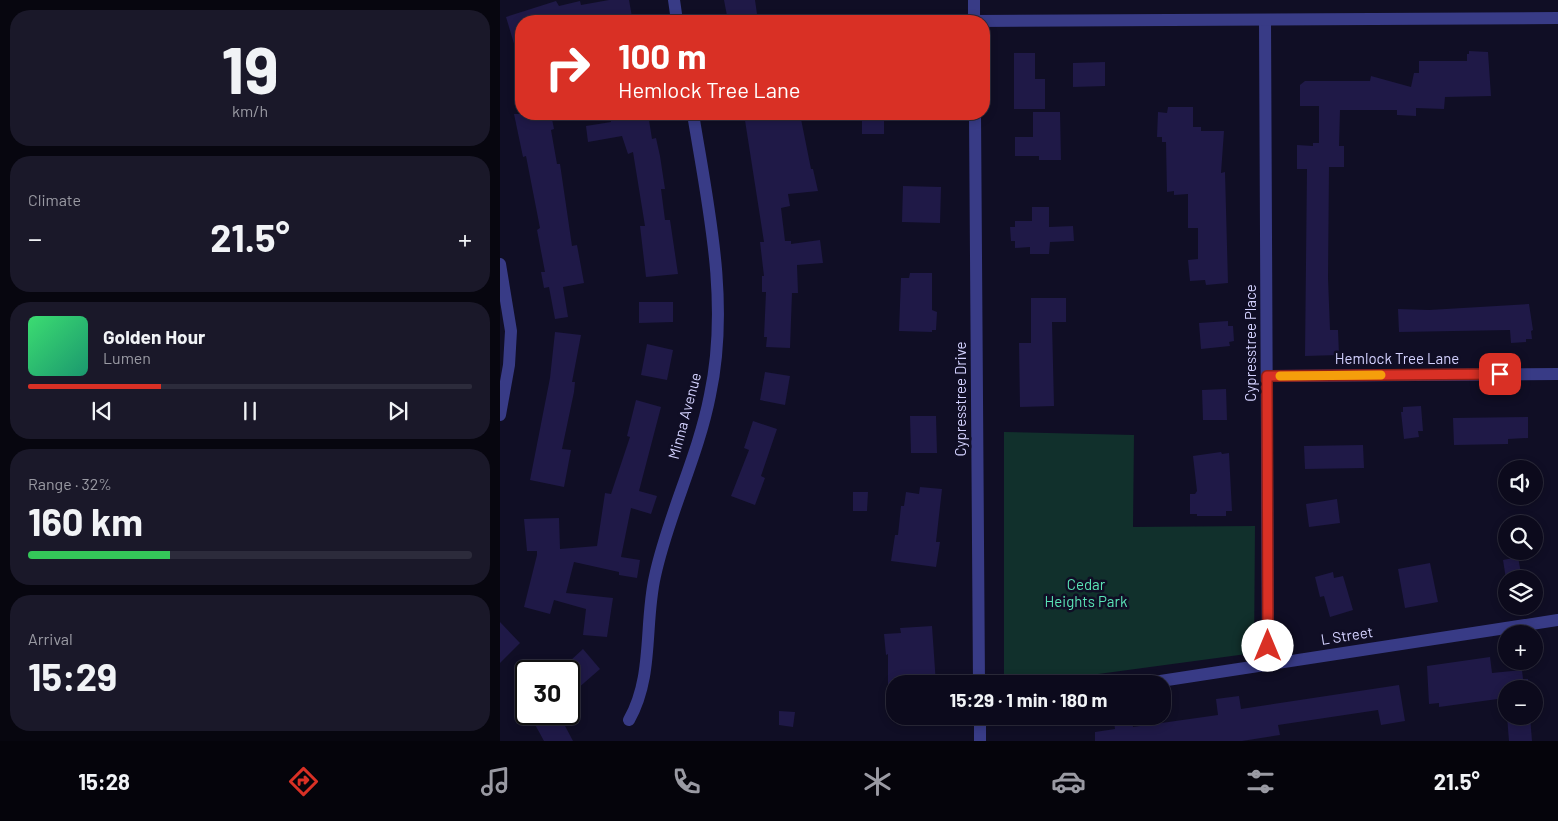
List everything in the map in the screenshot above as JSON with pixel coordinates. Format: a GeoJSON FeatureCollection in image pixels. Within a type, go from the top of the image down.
{"type":"FeatureCollection","features":[{"type":"Feature","properties":{"kind":"street"},"geometry":{"type":"LineString","coordinates":[[674,0],[676,15]]}},
{"type":"Feature","properties":{"kind":"street"},"geometry":{"type":"LineString","coordinates":[[974,0],[974,15]]}},
{"type":"Feature","properties":{"kind":"street"},"geometry":{"type":"LineString","coordinates":[[990,21],[1558,18]]}},
{"type":"Feature","properties":{"kind":"street","name":"Cypresstree Place"},"geometry":{"type":"LineString","coordinates":[[1266,20],[1268,665]]}},
{"type":"Feature","properties":{"kind":"street","name":"Minna Avenue"},"geometry":{"type":"LineString","coordinates":[[629,720],[643,688],[654,578],[664,540],[710,396],[716,355],[717,269],[694,120]]}},
{"type":"Feature","properties":{"kind":"street","name":"Cypresstree Drive"},"geometry":{"type":"LineString","coordinates":[[975,120],[979,675]]}},
{"type":"Feature","properties":{"kind":"street"},"geometry":{"type":"LineString","coordinates":[[500,264],[511,331],[509,365],[500,415]]}},
{"type":"Feature","properties":{"kind":"street","name":"Hemlock Tree Lane"},"geometry":{"type":"LineString","coordinates":[[1267,376],[1558,374]]}},
{"type":"Feature","properties":{"kind":"street","name":"L Street"},"geometry":{"type":"LineString","coordinates":[[1171,680],[1558,620]]}},
{"type":"Feature","properties":{"kind":"street"},"geometry":{"type":"LineString","coordinates":[[980,725],[980,741]]}},
{"type":"Feature","properties":{"kind":"green space","name":"Cedar Heights Park"},"geometry":{"type":"Polygon","coordinates":[[[1004,432],[1134,435],[1133,527],[1255,526],[1254,653],[1091,675],[1004,675],[1004,432]]]}},
{"type":"Feature","properties":{"kind":"building"},"geometry":{"type":"Polygon","coordinates":[[[609,0],[629,0],[632,15],[515,15],[515,47],[506,17],[556,1],[559,6],[580,1],[581,5],[609,0]]]}},
{"type":"Feature","properties":{"kind":"building"},"geometry":{"type":"Polygon","coordinates":[[[724,0],[755,0],[757,15],[727,15],[724,0]]]}},
{"type":"Feature","properties":{"kind":"building"},"geometry":{"type":"Polygon","coordinates":[[[1469,51],[1488,52],[1491,96],[1445,97],[1444,109],[1416,108],[1416,116],[1397,115],[1397,110],[1340,110],[1339,146],[1344,146],[1344,167],[1329,167],[1328,278],[1330,330],[1338,330],[1339,355],[1305,356],[1307,169],[1297,169],[1297,145],[1313,146],[1313,143],[1319,143],[1319,106],[1300,106],[1300,85],[1305,81],[1370,81],[1371,76],[1411,87],[1414,73],[1419,73],[1419,61],[1467,61],[1469,51]]]}},
{"type":"Feature","properties":{"kind":"building"},"geometry":{"type":"Polygon","coordinates":[[[1014,53],[1035,53],[1035,79],[1045,79],[1045,109],[1014,109],[1014,53]]]}},
{"type":"Feature","properties":{"kind":"building"},"geometry":{"type":"Polygon","coordinates":[[[1105,62],[1105,86],[1073,87],[1073,63],[1105,62]]]}},
{"type":"Feature","properties":{"kind":"building"},"geometry":{"type":"Polygon","coordinates":[[[1168,107],[1193,107],[1193,127],[1201,127],[1201,131],[1224,131],[1221,173],[1225,172],[1228,283],[1206,285],[1205,280],[1190,281],[1188,260],[1198,259],[1198,228],[1188,228],[1188,194],[1174,195],[1174,191],[1167,192],[1166,142],[1162,142],[1162,137],[1157,137],[1158,112],[1167,113],[1168,107]]]}},
{"type":"Feature","properties":{"kind":"building"},"geometry":{"type":"Polygon","coordinates":[[[1033,112],[1060,112],[1061,160],[1039,160],[1039,156],[1015,156],[1015,137],[1033,137],[1033,112]]]}},
{"type":"Feature","properties":{"kind":"building"},"geometry":{"type":"Polygon","coordinates":[[[515,120],[552,120],[554,129],[551,130],[557,164],[560,164],[572,246],[577,245],[584,283],[563,287],[568,317],[555,319],[549,287],[544,288],[541,272],[545,272],[537,230],[540,228],[526,156],[523,157],[515,120]]]}},
{"type":"Feature","properties":{"kind":"building"},"geometry":{"type":"Polygon","coordinates":[[[611,120],[649,120],[652,139],[656,138],[660,156],[665,189],[661,189],[665,220],[670,220],[678,274],[646,277],[640,226],[645,226],[633,152],[628,154],[622,136],[588,142],[586,126],[611,122],[611,120]]]}},
{"type":"Feature","properties":{"kind":"building"},"geometry":{"type":"Polygon","coordinates":[[[745,120],[801,120],[811,169],[813,169],[818,191],[788,194],[790,206],[781,208],[785,241],[791,241],[791,244],[820,240],[823,263],[797,265],[798,293],[792,293],[790,348],[766,347],[767,337],[764,337],[766,292],[762,292],[762,276],[764,276],[760,242],[764,242],[745,120]]]}},
{"type":"Feature","properties":{"kind":"building"},"geometry":{"type":"Polygon","coordinates":[[[862,120],[884,120],[884,134],[862,134],[862,120]]]}},
{"type":"Feature","properties":{"kind":"building"},"geometry":{"type":"Polygon","coordinates":[[[903,186],[941,187],[940,223],[902,222],[903,186]]]}},
{"type":"Feature","properties":{"kind":"building"},"geometry":{"type":"Polygon","coordinates":[[[1032,207],[1049,207],[1049,227],[1073,226],[1074,241],[1050,242],[1049,254],[1030,254],[1030,247],[1015,248],[1015,241],[1011,241],[1010,227],[1015,227],[1015,221],[1032,221],[1032,207]]]}},
{"type":"Feature","properties":{"kind":"building"},"geometry":{"type":"Polygon","coordinates":[[[910,273],[932,273],[932,310],[937,312],[936,330],[932,330],[932,332],[899,331],[901,278],[909,278],[910,273]]]}},
{"type":"Feature","properties":{"kind":"building"},"geometry":{"type":"Polygon","coordinates":[[[1031,298],[1066,298],[1066,322],[1052,322],[1054,406],[1020,407],[1019,343],[1031,343],[1031,298]]]}},
{"type":"Feature","properties":{"kind":"building"},"geometry":{"type":"Polygon","coordinates":[[[639,302],[673,302],[673,322],[639,323],[639,302]]]}},
{"type":"Feature","properties":{"kind":"building"},"geometry":{"type":"Polygon","coordinates":[[[1529,304],[1533,330],[1531,331],[1532,339],[1526,339],[1526,342],[1511,343],[1510,330],[1399,332],[1398,309],[1429,310],[1529,304]]]}},
{"type":"Feature","properties":{"kind":"building"},"geometry":{"type":"Polygon","coordinates":[[[1228,321],[1228,326],[1233,326],[1234,341],[1229,342],[1230,346],[1201,349],[1199,323],[1228,321]]]}},
{"type":"Feature","properties":{"kind":"building"},"geometry":{"type":"Polygon","coordinates":[[[555,332],[581,335],[572,382],[575,382],[574,392],[562,449],[571,450],[564,487],[530,480],[550,378],[555,332]]]}},
{"type":"Feature","properties":{"kind":"building"},"geometry":{"type":"Polygon","coordinates":[[[647,344],[673,350],[667,380],[641,375],[647,344]]]}},
{"type":"Feature","properties":{"kind":"building"},"geometry":{"type":"Polygon","coordinates":[[[765,372],[790,376],[785,405],[760,400],[765,372]]]}},
{"type":"Feature","properties":{"kind":"building"},"geometry":{"type":"Polygon","coordinates":[[[1226,389],[1227,420],[1203,420],[1202,390],[1226,389]]]}},
{"type":"Feature","properties":{"kind":"building"},"geometry":{"type":"Polygon","coordinates":[[[636,400],[661,407],[639,491],[657,496],[651,514],[631,508],[621,557],[640,560],[637,578],[619,575],[619,572],[574,562],[566,593],[613,598],[607,637],[583,635],[586,609],[554,600],[550,614],[524,607],[537,551],[527,551],[524,519],[559,518],[560,549],[597,546],[605,493],[611,494],[630,437],[627,436],[636,400]]]}},
{"type":"Feature","properties":{"kind":"building"},"geometry":{"type":"Polygon","coordinates":[[[1421,406],[1423,431],[1418,431],[1419,437],[1404,439],[1401,412],[1403,412],[1403,407],[1421,406]]]}},
{"type":"Feature","properties":{"kind":"building"},"geometry":{"type":"Polygon","coordinates":[[[910,416],[936,416],[937,453],[911,453],[910,416]]]}},
{"type":"Feature","properties":{"kind":"building"},"geometry":{"type":"Polygon","coordinates":[[[1528,417],[1528,438],[1508,439],[1508,444],[1454,445],[1453,418],[1528,417]]]}},
{"type":"Feature","properties":{"kind":"building"},"geometry":{"type":"Polygon","coordinates":[[[753,421],[777,429],[761,476],[765,478],[755,505],[731,496],[749,450],[744,448],[753,421]]]}},
{"type":"Feature","properties":{"kind":"building"},"geometry":{"type":"Polygon","coordinates":[[[1363,445],[1364,468],[1305,469],[1304,446],[1363,445]]]}},
{"type":"Feature","properties":{"kind":"building"},"geometry":{"type":"Polygon","coordinates":[[[1221,452],[1222,454],[1229,453],[1232,511],[1226,511],[1226,516],[1197,516],[1197,514],[1190,514],[1190,494],[1195,494],[1197,491],[1193,456],[1221,452]]]}},
{"type":"Feature","properties":{"kind":"building"},"geometry":{"type":"Polygon","coordinates":[[[920,487],[942,489],[936,542],[940,542],[936,567],[891,561],[895,535],[898,535],[901,506],[904,506],[906,492],[919,494],[920,487]]]}},
{"type":"Feature","properties":{"kind":"building"},"geometry":{"type":"Polygon","coordinates":[[[853,492],[868,492],[867,511],[853,511],[853,492]]]}},
{"type":"Feature","properties":{"kind":"building"},"geometry":{"type":"Polygon","coordinates":[[[1337,499],[1340,523],[1309,527],[1306,504],[1337,499]]]}},
{"type":"Feature","properties":{"kind":"building"},"geometry":{"type":"Polygon","coordinates":[[[1503,560],[1519,560],[1520,570],[1505,570],[1503,560]]]}},
{"type":"Feature","properties":{"kind":"building"},"geometry":{"type":"Polygon","coordinates":[[[1430,563],[1438,602],[1405,608],[1398,569],[1430,563]]]}},
{"type":"Feature","properties":{"kind":"building"},"geometry":{"type":"Polygon","coordinates":[[[1333,572],[1334,578],[1343,576],[1353,610],[1330,617],[1324,596],[1320,597],[1315,577],[1333,572]]]}},
{"type":"Feature","properties":{"kind":"building"},"geometry":{"type":"Polygon","coordinates":[[[500,622],[520,643],[500,663],[500,622]]]}},
{"type":"Feature","properties":{"kind":"building"},"geometry":{"type":"Polygon","coordinates":[[[932,626],[935,675],[888,675],[888,654],[886,655],[884,634],[901,633],[900,628],[932,626]]]}},
{"type":"Feature","properties":{"kind":"building"},"geometry":{"type":"Polygon","coordinates":[[[583,649],[600,669],[580,686],[580,660],[571,660],[583,649]]]}},
{"type":"Feature","properties":{"kind":"building"},"geometry":{"type":"Polygon","coordinates":[[[1490,657],[1492,673],[1522,670],[1523,679],[1528,680],[1498,680],[1498,699],[1439,707],[1439,703],[1429,704],[1427,666],[1490,657]]]}},
{"type":"Feature","properties":{"kind":"building"},"geometry":{"type":"Polygon","coordinates":[[[1399,685],[1405,721],[1381,725],[1378,710],[1278,725],[1280,735],[1242,741],[1095,741],[1095,732],[1115,729],[1114,725],[1133,725],[1133,727],[1171,725],[1171,722],[1218,715],[1216,699],[1239,696],[1241,709],[1399,685]]]}},
{"type":"Feature","properties":{"kind":"building"},"geometry":{"type":"Polygon","coordinates":[[[779,711],[795,712],[793,727],[779,725],[779,711]]]}},
{"type":"Feature","properties":{"kind":"building"},"geometry":{"type":"Polygon","coordinates":[[[535,725],[565,725],[573,741],[544,741],[535,725]]]}},
{"type":"Feature","properties":{"kind":"building"},"geometry":{"type":"Polygon","coordinates":[[[1508,725],[1531,725],[1532,741],[1509,741],[1508,725]]]}},
{"type":"Feature","properties":{"kind":"slow traffic"},"geometry":{"type":"LineString","coordinates":[[1280,376],[1381,375]]}},
{"type":"Feature","properties":{"kind":"route"},"geometry":{"type":"LineString","coordinates":[[1268,646],[1267,376],[1500,374]]}}]}
